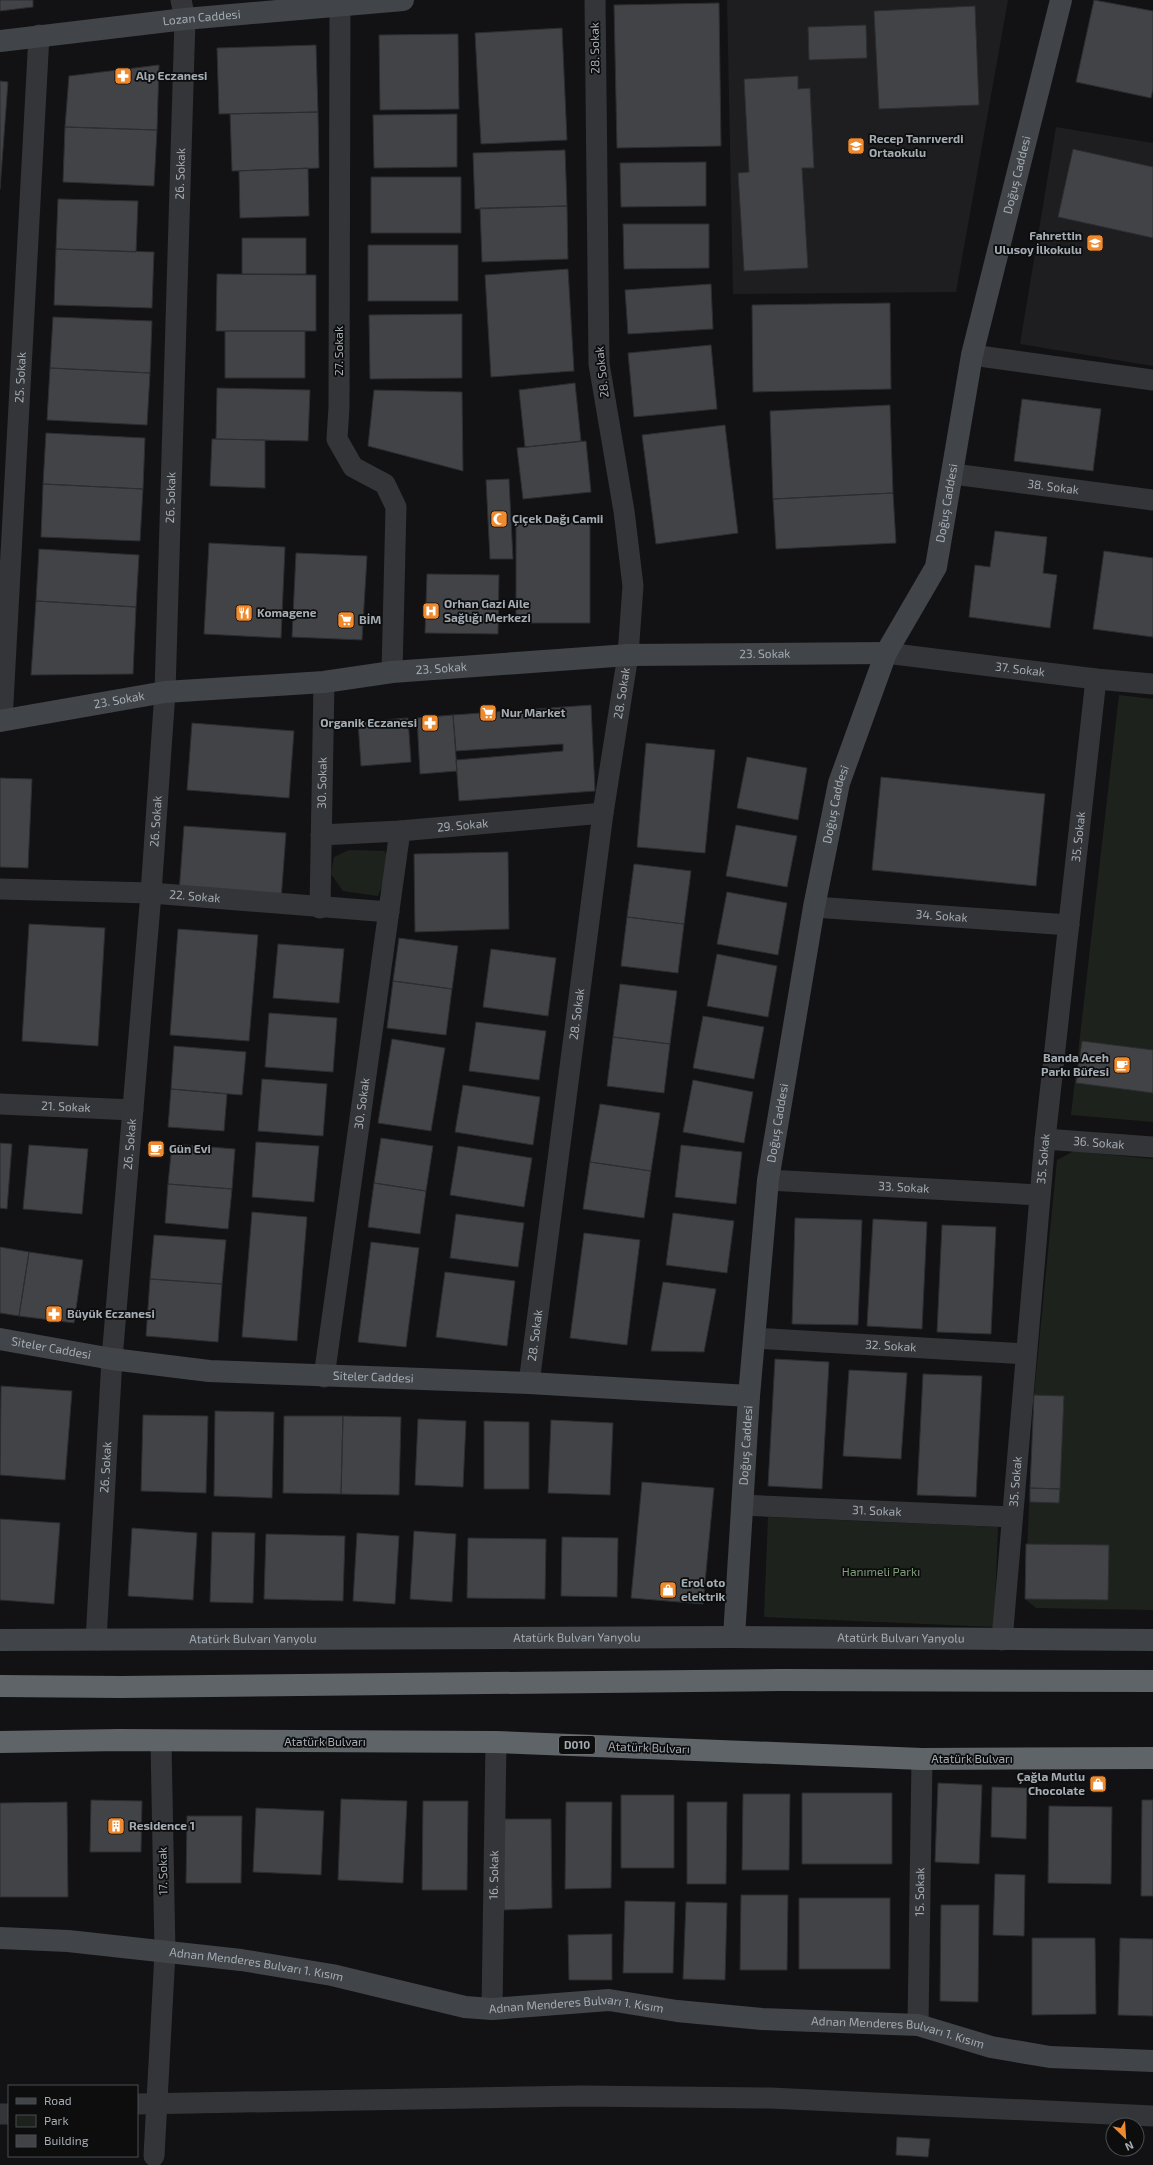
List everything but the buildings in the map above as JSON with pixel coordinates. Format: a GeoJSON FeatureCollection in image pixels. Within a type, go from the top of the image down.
{"type":"FeatureCollection","features":[{"type":"Feature","properties":{"kind":"highway"},"geometry":{"type":"LineString","coordinates":[[0,1686],[120,1687],[780,1680],[1153,1681]]}},
{"type":"Feature","properties":{"kind":"highway","name":"Atatürk Bulvarı"},"geometry":{"type":"LineString","coordinates":[[0,1742],[119,1740],[161,1742],[496,1742],[922,1759],[1153,1758]]}},
{"type":"Feature","properties":{"kind":"main road","name":"Lozan Caddesi"},"geometry":{"type":"LineString","coordinates":[[0,41],[183,9],[340,4],[404,0]]}},
{"type":"Feature","properties":{"kind":"main road","name":"Doğuş Caddesi"},"geometry":{"type":"LineString","coordinates":[[734,1637],[749,1396],[768,1180],[814,906],[839,783],[886,653],[936,567],[972,355],[1061,0]]}},
{"type":"Feature","properties":{"kind":"main road","name":"23. Sokak"},"geometry":{"type":"LineString","coordinates":[[1,721],[165,692],[324,682],[392,672],[628,656],[886,653]]}},
{"type":"Feature","properties":{"kind":"main road","name":"Siteler Caddesi"},"geometry":{"type":"LineString","coordinates":[[0,1340],[112,1359],[209,1371],[530,1383],[749,1396]]}},
{"type":"Feature","properties":{"kind":"main road","name":"Atatürk Bulvarı Yanyolu"},"geometry":{"type":"LineString","coordinates":[[0,1640],[734,1637],[1153,1640]]}},
{"type":"Feature","properties":{"kind":"main road"},"geometry":{"type":"LineString","coordinates":[[0,1655],[67,1640]]}},
{"type":"Feature","properties":{"kind":"main road","name":"Adnan Menderes Bulvarı 1. Kısım"},"geometry":{"type":"LineString","coordinates":[[0,1938],[68,1941],[165,1953],[248,1961],[332,1976],[465,2007],[492,2009],[609,2000],[677,2010],[762,2019],[918,2025],[991,2047],[1050,2057],[1153,2061]]}},
{"type":"Feature","properties":{"kind":"street","name":"28. Sokak"},"geometry":{"type":"LineString","coordinates":[[530,1383],[603,813],[628,656],[633,586],[624,511],[599,364],[595,0]]}},
{"type":"Feature","properties":{"kind":"street","name":"27. Sokak"},"geometry":{"type":"LineString","coordinates":[[340,4],[339,407],[337,439],[353,467],[385,484],[396,507],[392,672]]}},
{"type":"Feature","properties":{"kind":"street","name":"26. Sokak"},"geometry":{"type":"LineString","coordinates":[[96,1640],[112,1359],[151,893],[165,692],[183,9]]}},
{"type":"Feature","properties":{"kind":"street","name":"25. Sokak"},"geometry":{"type":"LineString","coordinates":[[1,721],[39,35]]}},
{"type":"Feature","properties":{"kind":"street"},"geometry":{"type":"LineString","coordinates":[[972,355],[1153,380]]}},
{"type":"Feature","properties":{"kind":"street","name":"38. Sokak"},"geometry":{"type":"LineString","coordinates":[[952,474],[1153,500]]}},
{"type":"Feature","properties":{"kind":"street","name":"37. Sokak"},"geometry":{"type":"LineString","coordinates":[[886,653],[1096,679],[1153,684]]}},
{"type":"Feature","properties":{"kind":"street","name":"35. Sokak"},"geometry":{"type":"LineString","coordinates":[[1002,1640],[1045,1139],[1096,679]]}},
{"type":"Feature","properties":{"kind":"street","name":"30. Sokak"},"geometry":{"type":"LineString","coordinates":[[320,908],[324,682]]}},
{"type":"Feature","properties":{"kind":"street","name":"29. Sokak"},"geometry":{"type":"LineString","coordinates":[[322,835],[400,831],[603,813]]}},
{"type":"Feature","properties":{"kind":"street","name":"30. Sokak"},"geometry":{"type":"LineString","coordinates":[[324,1376],[390,912],[400,831]]}},
{"type":"Feature","properties":{"kind":"street","name":"22. Sokak"},"geometry":{"type":"LineString","coordinates":[[0,889],[151,893],[320,908],[390,912]]}},
{"type":"Feature","properties":{"kind":"street","name":"34. Sokak"},"geometry":{"type":"LineString","coordinates":[[814,906],[1069,925]]}},
{"type":"Feature","properties":{"kind":"street","name":"21. Sokak"},"geometry":{"type":"LineString","coordinates":[[0,1104],[133,1110]]}},
{"type":"Feature","properties":{"kind":"street","name":"36. Sokak"},"geometry":{"type":"LineString","coordinates":[[1045,1139],[1153,1147]]}},
{"type":"Feature","properties":{"kind":"street","name":"33. Sokak"},"geometry":{"type":"LineString","coordinates":[[768,1180],[1040,1195]]}},
{"type":"Feature","properties":{"kind":"street","name":"32. Sokak"},"geometry":{"type":"LineString","coordinates":[[755,1338],[1026,1354]]}},
{"type":"Feature","properties":{"kind":"street","name":"31. Sokak"},"geometry":{"type":"LineString","coordinates":[[742,1505],[1012,1517]]}},
{"type":"Feature","properties":{"kind":"street","name":"17. Sokak"},"geometry":{"type":"LineString","coordinates":[[154,2156],[147,2104],[165,1953],[161,1742]]}},
{"type":"Feature","properties":{"kind":"street","name":"16. Sokak"},"geometry":{"type":"LineString","coordinates":[[492,2009],[496,1742]]}},
{"type":"Feature","properties":{"kind":"street","name":"15. Sokak"},"geometry":{"type":"LineString","coordinates":[[918,2025],[922,1759]]}},
{"type":"Feature","properties":{"kind":"street"},"geometry":{"type":"LineString","coordinates":[[147,2104],[581,2096],[770,2098],[1153,2116]]}},
{"type":"Feature","properties":{"kind":"shaded area","name":"Recep Tanrıverdi Ortaokulu"},"geometry":{"type":"Polygon","coordinates":[[[727,0],[1008,0],[956,292],[733,294],[727,0]]]}},
{"type":"Feature","properties":{"kind":"shaded area","name":"Fahrettin Ulusoy İlkokulu"},"geometry":{"type":"Polygon","coordinates":[[[1056,127],[1153,143],[1153,366],[1020,344],[1056,127]]]}},
{"type":"Feature","properties":{"kind":"green space"},"geometry":{"type":"Polygon","coordinates":[[[1119,695],[1153,699],[1153,1122],[1071,1115],[1119,695]]]}},
{"type":"Feature","properties":{"kind":"green space"},"geometry":{"type":"Polygon","coordinates":[[[349,850],[385,851],[389,868],[378,896],[343,891],[331,874],[334,857],[349,850]]]}},
{"type":"Feature","properties":{"kind":"green space"},"geometry":{"type":"Polygon","coordinates":[[[1074,1151],[1153,1159],[1153,1610],[1036,1608],[1025,1599],[1034,1395],[1057,1160],[1074,1151]]]}},
{"type":"Feature","properties":{"kind":"green space","name":"Hanımeli Parkı"},"geometry":{"type":"Polygon","coordinates":[[[768,1517],[998,1527],[994,1627],[764,1617],[768,1517]]]}},
{"type":"Feature","properties":{"kind":"place","name":"Alp Eczanesi"},"geometry":{"type":"Point","coordinates":[123,76]}},
{"type":"Feature","properties":{"kind":"place","name":"Recep Tanrıverdi Ortaokulu"},"geometry":{"type":"Point","coordinates":[856,146]}},
{"type":"Feature","properties":{"kind":"place","name":"Fahrettin Ulusoy İlkokulu"},"geometry":{"type":"Point","coordinates":[1095,243]}},
{"type":"Feature","properties":{"kind":"place","name":"Çiçek Dağı Camii"},"geometry":{"type":"Point","coordinates":[499,519]}},
{"type":"Feature","properties":{"kind":"place","name":"Orhan Gazi Aile Sağlığı Merkezi"},"geometry":{"type":"Point","coordinates":[431,611]}},
{"type":"Feature","properties":{"kind":"place","name":"Komagene"},"geometry":{"type":"Point","coordinates":[244,613]}},
{"type":"Feature","properties":{"kind":"place","name":"BİM"},"geometry":{"type":"Point","coordinates":[346,620]}},
{"type":"Feature","properties":{"kind":"place","name":"Nur Market"},"geometry":{"type":"Point","coordinates":[488,713]}},
{"type":"Feature","properties":{"kind":"place","name":"Organik Eczanesi"},"geometry":{"type":"Point","coordinates":[430,723]}},
{"type":"Feature","properties":{"kind":"place","name":"Banda Aceh Parkı Büfesi"},"geometry":{"type":"Point","coordinates":[1122,1065]}},
{"type":"Feature","properties":{"kind":"place","name":"Gün Evi"},"geometry":{"type":"Point","coordinates":[156,1149]}},
{"type":"Feature","properties":{"kind":"place","name":"Büyük Eczanesi"},"geometry":{"type":"Point","coordinates":[54,1314]}},
{"type":"Feature","properties":{"kind":"place","name":"Erol oto elektrik"},"geometry":{"type":"Point","coordinates":[668,1590]}},
{"type":"Feature","properties":{"kind":"place","name":"Çağla Mutlu Chocolate"},"geometry":{"type":"Point","coordinates":[1098,1784]}},
{"type":"Feature","properties":{"kind":"place","name":"Residence 1"},"geometry":{"type":"Point","coordinates":[116,1826]}}]}
